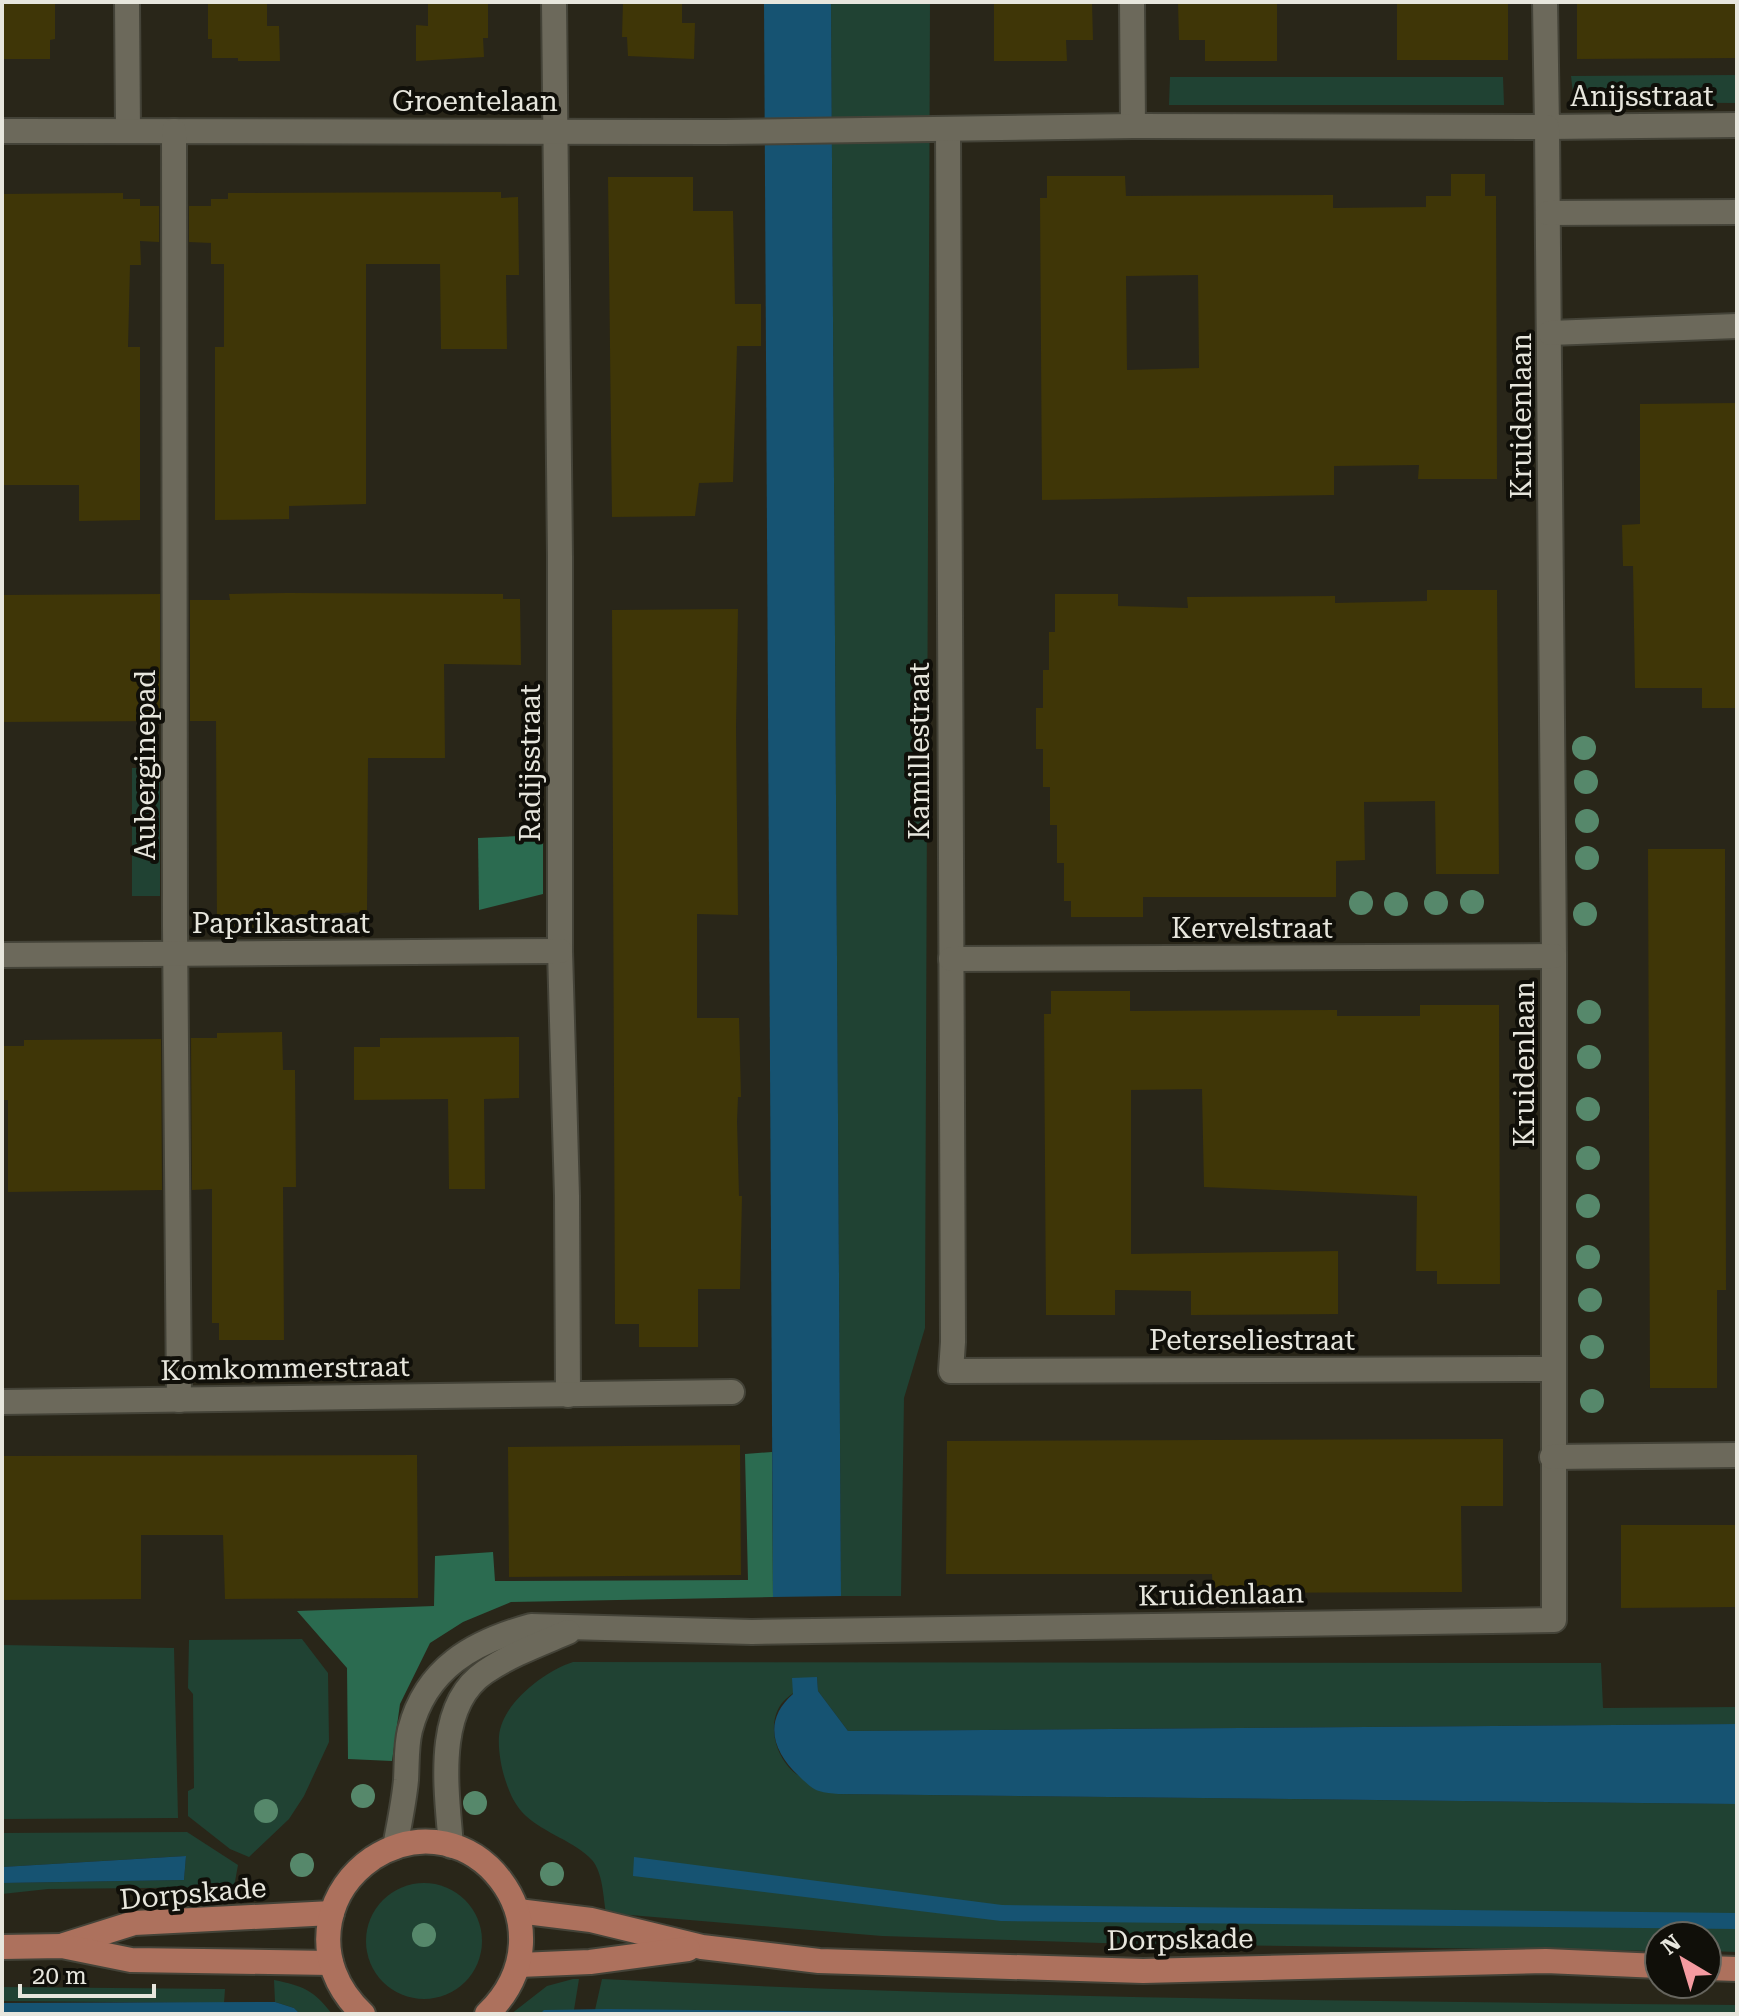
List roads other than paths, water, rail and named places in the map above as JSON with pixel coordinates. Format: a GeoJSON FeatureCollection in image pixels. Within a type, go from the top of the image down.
{"type":"FeatureCollection","features":[{"type":"Feature","properties":{"kind":"main road"},"geometry":{"type":"LineString","coordinates":[[363,2014],[344,1992],[331,1963],[328,1938],[339,1895],[356,1872],[378,1855],[395,1847],[433,1842],[451,1846],[486,1863],[511,1893],[518,1911],[522,1929],[519,1965],[500,2001],[487,2014]]}},
{"type":"Feature","properties":{"kind":"main road","name":"Dorpskade"},"geometry":{"type":"LineString","coordinates":[[518,1911],[591,1920],[702,1947],[819,1961],[1143,1971],[1546,1961],[1643,1965]]}},
{"type":"Feature","properties":{"kind":"main road","name":"Dorpskade"},"geometry":{"type":"LineString","coordinates":[[62,1946],[134,1923],[332,1913]]}},
{"type":"Feature","properties":{"kind":"main road","name":"Dorpskade"},"geometry":{"type":"LineString","coordinates":[[2,1947],[62,1946],[131,1960],[331,1963]]}},
{"type":"Feature","properties":{"kind":"main road","name":"Dorpskade"},"geometry":{"type":"LineString","coordinates":[[519,1965],[590,1962],[702,1947]]}},
{"type":"Feature","properties":{"kind":"street"},"geometry":{"type":"LineString","coordinates":[[127,2],[128,131]]}},
{"type":"Feature","properties":{"kind":"street","name":"Radijsstraat"},"geometry":{"type":"LineString","coordinates":[[554,2],[560,951],[567,1196],[568,1395]]}},
{"type":"Feature","properties":{"kind":"street"},"geometry":{"type":"LineString","coordinates":[[1132,2],[1133,126]]}},
{"type":"Feature","properties":{"kind":"street","name":"Kruidenlaan"},"geometry":{"type":"LineString","coordinates":[[395,1847],[406,1781],[410,1731],[423,1696],[446,1668],[468,1650],[497,1636],[531,1626],[752,1632],[1554,1620],[1554,956],[1545,2]]}},
{"type":"Feature","properties":{"kind":"street","name":"Anijsstraat"},"geometry":{"type":"LineString","coordinates":[[1547,127],[1737,125]]}},
{"type":"Feature","properties":{"kind":"street"},"geometry":{"type":"LineString","coordinates":[[948,130],[1133,126],[1547,127]]}},
{"type":"Feature","properties":{"kind":"street","name":"Groentelaan"},"geometry":{"type":"LineString","coordinates":[[2,131],[948,130]]}},
{"type":"Feature","properties":{"kind":"street","name":"Kamillestraat"},"geometry":{"type":"LineString","coordinates":[[948,130],[951,1371]]}},
{"type":"Feature","properties":{"kind":"street","name":"Auberginepad"},"geometry":{"type":"LineString","coordinates":[[174,131],[179,1400]]}},
{"type":"Feature","properties":{"kind":"street"},"geometry":{"type":"LineString","coordinates":[[1548,213],[1737,212]]}},
{"type":"Feature","properties":{"kind":"street"},"geometry":{"type":"LineString","coordinates":[[1550,333],[1737,326]]}},
{"type":"Feature","properties":{"kind":"street","name":"Paprikastraat"},"geometry":{"type":"LineString","coordinates":[[2,955],[560,951]]}},
{"type":"Feature","properties":{"kind":"street","name":"Kervelstraat"},"geometry":{"type":"LineString","coordinates":[[951,959],[1554,956]]}},
{"type":"Feature","properties":{"kind":"street","name":"Peterseliestraat"},"geometry":{"type":"LineString","coordinates":[[951,1371],[1553,1369]]}},
{"type":"Feature","properties":{"kind":"street","name":"Komkommerstraat"},"geometry":{"type":"LineString","coordinates":[[2,1402],[732,1392]]}},
{"type":"Feature","properties":{"kind":"street"},"geometry":{"type":"LineString","coordinates":[[1552,1457],[1737,1455]]}},
{"type":"Feature","properties":{"kind":"street","name":"Kruidenlaan"},"geometry":{"type":"LineString","coordinates":[[451,1846],[446,1780],[450,1726],[459,1701],[483,1673],[574,1629]]}},
{"type":"Feature","properties":{"kind":"water"},"geometry":{"type":"Polygon","coordinates":[[[764,2],[831,2],[841,1596],[773,1597],[764,2]]]}},
{"type":"Feature","properties":{"kind":"water"},"geometry":{"type":"Polygon","coordinates":[[[817,1677],[818,1691],[848,1731],[1737,1724],[1737,1804],[826,1793],[811,1787],[790,1766],[777,1746],[775,1735],[777,1714],[793,1694],[792,1678],[817,1677]]]}},
{"type":"Feature","properties":{"kind":"water"},"geometry":{"type":"Polygon","coordinates":[[[186,1856],[184,1880],[2,1883],[2,1867],[186,1856]]]}},
{"type":"Feature","properties":{"kind":"water"},"geometry":{"type":"Polygon","coordinates":[[[634,1857],[1002,1905],[1737,1913],[1737,1929],[1723,1929],[1723,1920],[1643,1920],[1643,1928],[1001,1921],[633,1876],[634,1857]]]}},
{"type":"Feature","properties":{"kind":"water"},"geometry":{"type":"Polygon","coordinates":[[[275,2002],[294,2008],[300,2014],[2,2014],[2,2003],[275,2002]]]}},
{"type":"Feature","properties":{"kind":"water"},"geometry":{"type":"Polygon","coordinates":[[[544,2010],[1050,2014],[540,2014],[544,2010]]]}}]}
